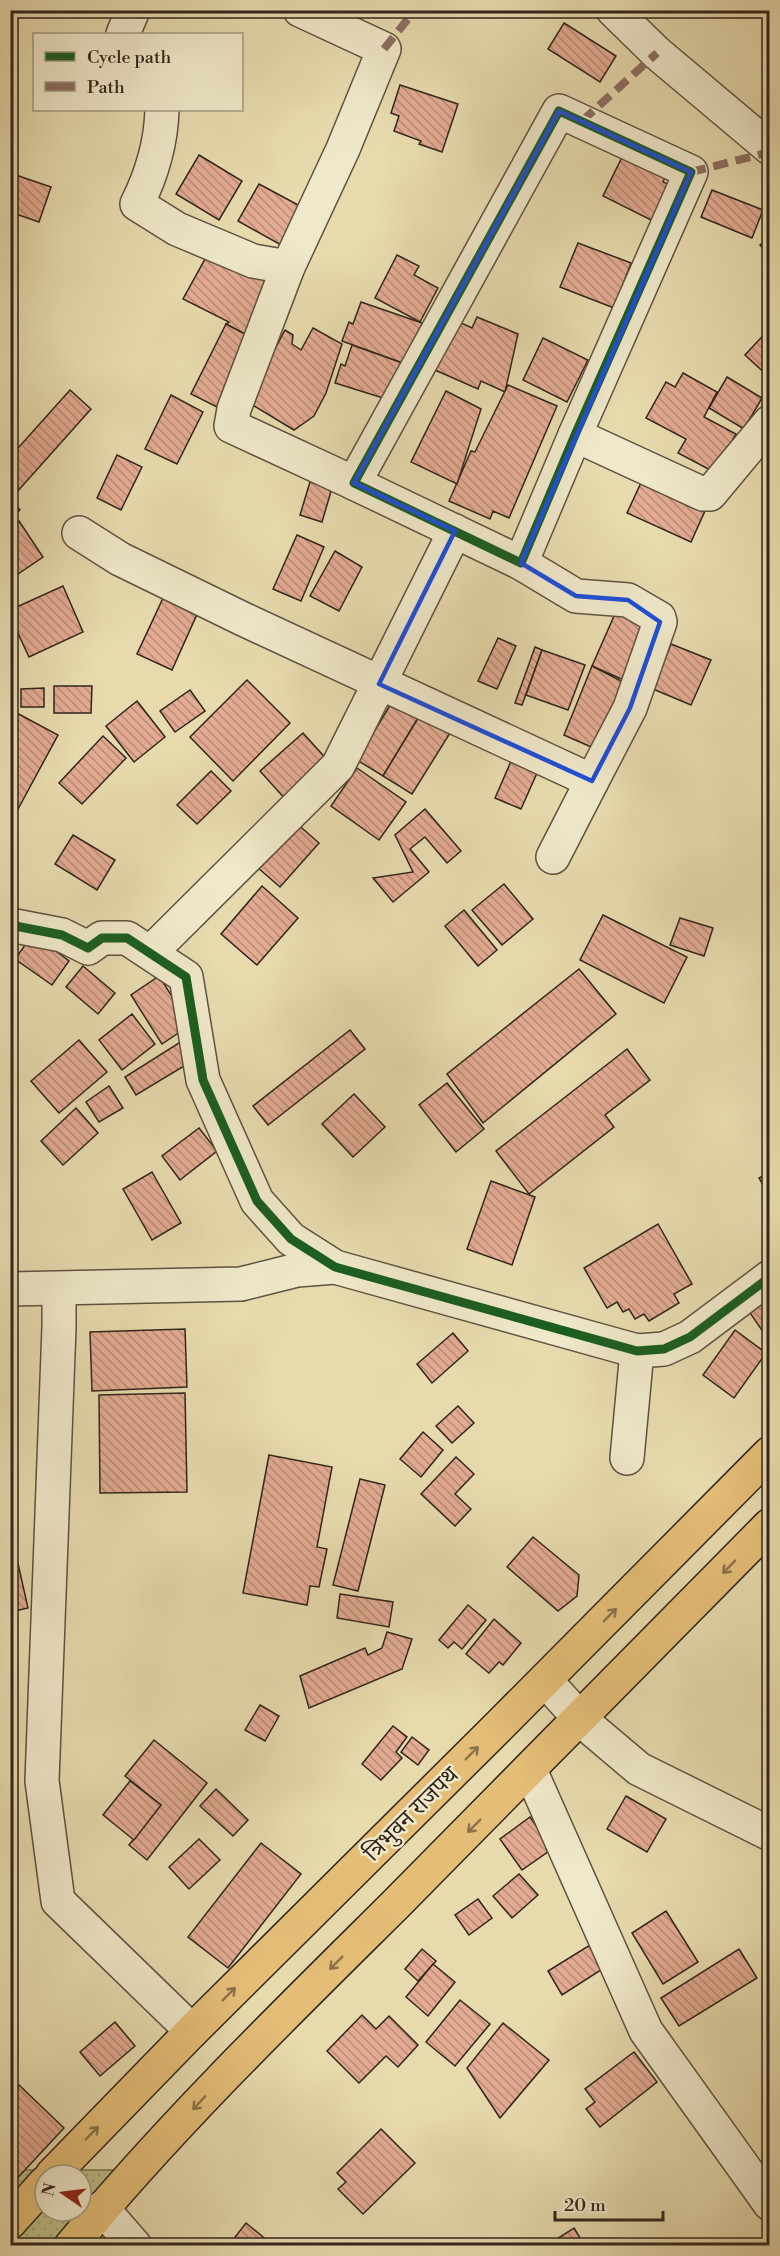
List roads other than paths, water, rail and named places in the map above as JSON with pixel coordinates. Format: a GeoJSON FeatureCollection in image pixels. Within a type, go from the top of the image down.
{"type":"FeatureCollection","features":[{"type":"Feature","properties":{"kind":"highway","name":"त्रिभुवन राजपथ"},"geometry":{"type":"LineString","coordinates":[[64,2163],[192,2031],[770,1454]]}},
{"type":"Feature","properties":{"kind":"highway"},"geometry":{"type":"LineString","coordinates":[[71,2246],[102,2208],[229,2070],[581,1720],[770,1525]]}},
{"type":"Feature","properties":{"kind":"highway"},"geometry":{"type":"LineString","coordinates":[[10,2222],[33,2196]]}},
{"type":"Feature","properties":{"kind":"street"},"geometry":{"type":"LineString","coordinates":[[123,33],[133,10]]}},
{"type":"Feature","properties":{"kind":"street"},"geometry":{"type":"LineString","coordinates":[[300,10],[384,49],[343,148],[288,267],[234,409],[231,426],[520,563],[576,596],[628,600],[659,618],[660,621],[630,708],[554,857]]}},
{"type":"Feature","properties":{"kind":"street"},"geometry":{"type":"LineString","coordinates":[[613,10],[657,53],[770,148]]}},
{"type":"Feature","properties":{"kind":"street"},"geometry":{"type":"LineString","coordinates":[[162,111],[159,143],[147,182],[137,204],[177,229],[243,257],[288,267]]}},
{"type":"Feature","properties":{"kind":"street"},"geometry":{"type":"LineString","coordinates":[[354,483],[559,111],[692,172],[520,563]]}},
{"type":"Feature","properties":{"kind":"street"},"geometry":{"type":"LineString","coordinates":[[575,435],[703,494],[710,494],[770,422]]}},
{"type":"Feature","properties":{"kind":"street"},"geometry":{"type":"LineString","coordinates":[[151,952],[338,766],[455,531]]}},
{"type":"Feature","properties":{"kind":"street"},"geometry":{"type":"LineString","coordinates":[[79,533],[120,559],[379,684],[592,781]]}},
{"type":"Feature","properties":{"kind":"street"},"geometry":{"type":"LineString","coordinates":[[10,925],[62,935],[88,948],[102,938],[127,938],[186,977],[203,1080],[257,1201],[291,1239],[334,1267],[637,1351],[664,1349],[690,1337],[770,1276]]}},
{"type":"Feature","properties":{"kind":"street"},"geometry":{"type":"LineString","coordinates":[[10,1289],[241,1284],[297,1270],[334,1267]]}},
{"type":"Feature","properties":{"kind":"street"},"geometry":{"type":"LineString","coordinates":[[59,1289],[42,1781],[58,1901],[192,2031]]}},
{"type":"Feature","properties":{"kind":"street"},"geometry":{"type":"LineString","coordinates":[[627,1458],[637,1351]]}},
{"type":"Feature","properties":{"kind":"street"},"geometry":{"type":"LineString","coordinates":[[545,1680],[581,1720],[639,1769],[770,1834]]}},
{"type":"Feature","properties":{"kind":"street"},"geometry":{"type":"LineString","coordinates":[[530,1770],[646,2031],[770,2204]]}},
{"type":"Feature","properties":{"kind":"street"},"geometry":{"type":"LineString","coordinates":[[102,2208],[135,2246]]}}]}
